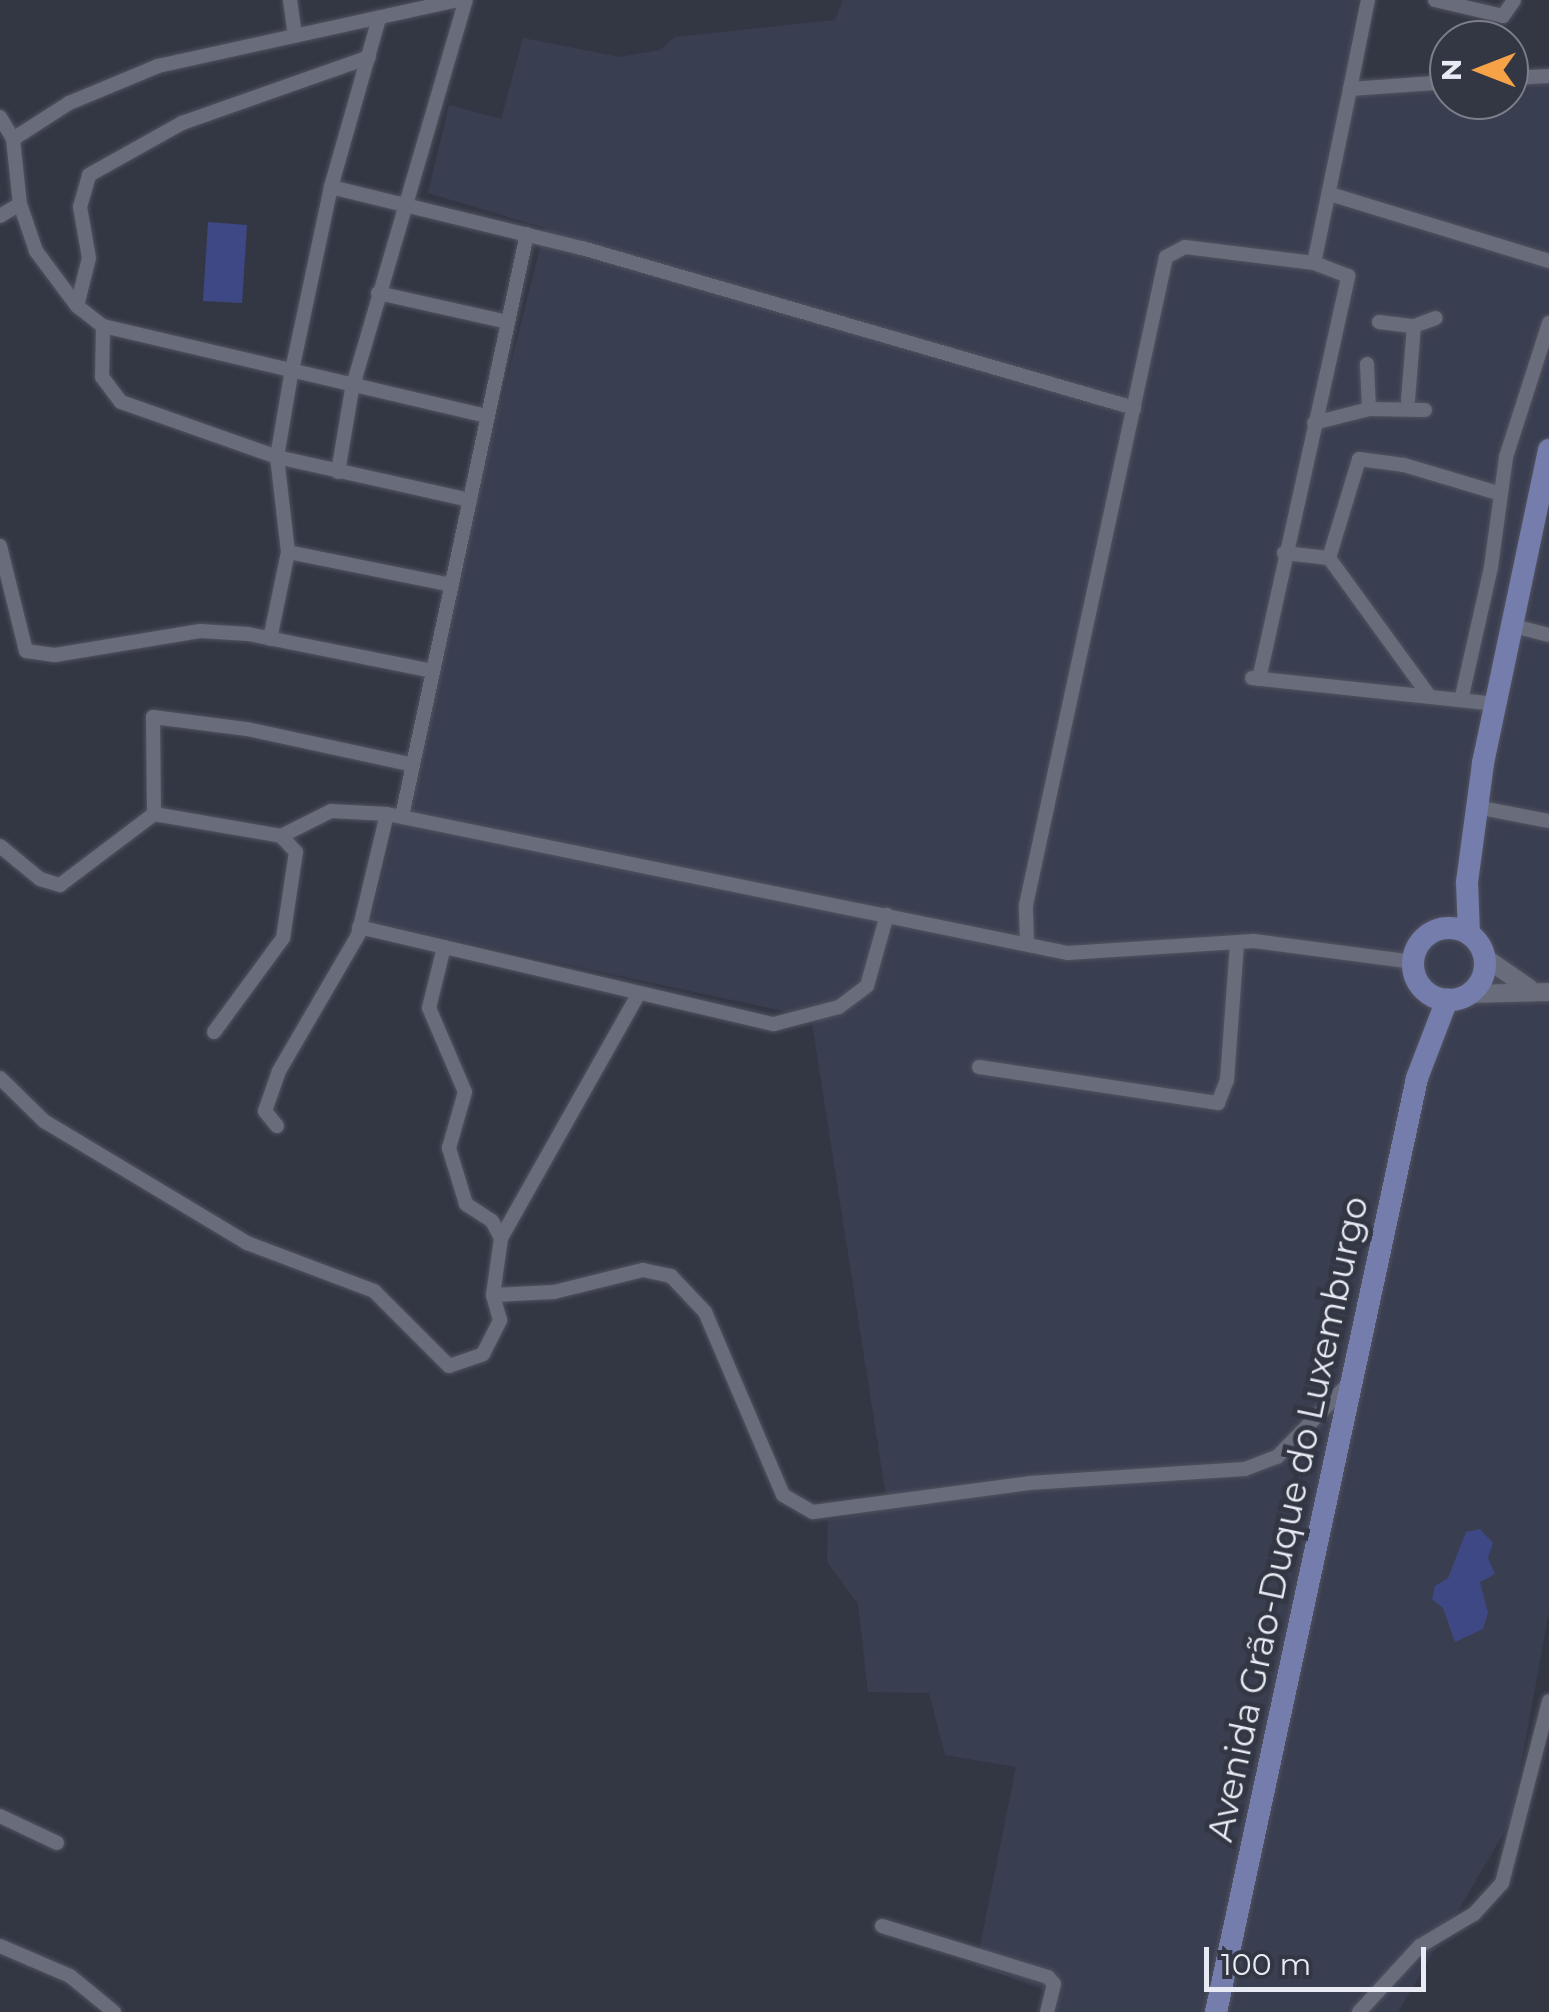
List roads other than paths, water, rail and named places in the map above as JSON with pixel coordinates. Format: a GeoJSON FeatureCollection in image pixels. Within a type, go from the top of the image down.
{"type":"FeatureCollection","features":[{"type":"Feature","properties":{"kind":"main road"},"geometry":{"type":"LineString","coordinates":[[1468,882],[1414,962],[1447,995],[1481,980],[1484,957],[1469,934],[1468,882],[1476,807],[1549,450]]}},
{"type":"Feature","properties":{"kind":"main road"},"geometry":{"type":"LineString","coordinates":[[1431,933],[1450,928],[1469,934]]}},
{"type":"Feature","properties":{"kind":"main road","name":"Avenida Grão-Duque do Luxemburgo"},"geometry":{"type":"LineString","coordinates":[[1216,2012],[1427,1040],[1447,995]]}},
{"type":"Feature","properties":{"kind":"street"},"geometry":{"type":"LineString","coordinates":[[290,0],[295,36]]}},
{"type":"Feature","properties":{"kind":"street"},"geometry":{"type":"LineString","coordinates":[[13,139],[69,104],[158,66],[457,0]]}},
{"type":"Feature","properties":{"kind":"street"},"geometry":{"type":"LineString","coordinates":[[338,472],[352,390],[378,294],[466,0]]}},
{"type":"Feature","properties":{"kind":"street"},"geometry":{"type":"LineString","coordinates":[[1314,263],[1368,0]]}},
{"type":"Feature","properties":{"kind":"street"},"geometry":{"type":"LineString","coordinates":[[1436,0],[1503,16],[1514,0]]}},
{"type":"Feature","properties":{"kind":"street"},"geometry":{"type":"LineString","coordinates":[[270,638],[288,552],[277,457],[290,375],[331,186],[379,18]]}},
{"type":"Feature","properties":{"kind":"street"},"geometry":{"type":"LineString","coordinates":[[77,306],[90,258],[80,208],[90,175],[182,122],[369,57]]}},
{"type":"Feature","properties":{"kind":"street"},"geometry":{"type":"LineString","coordinates":[[1350,89],[1429,83]]}},
{"type":"Feature","properties":{"kind":"street"},"geometry":{"type":"LineString","coordinates":[[0,117],[13,139],[20,204],[36,252],[77,306],[102,326],[352,390],[488,416]]}},
{"type":"Feature","properties":{"kind":"street"},"geometry":{"type":"LineString","coordinates":[[331,186],[402,207],[527,234],[1134,408]]}},
{"type":"Feature","properties":{"kind":"street"},"geometry":{"type":"LineString","coordinates":[[1330,194],[1549,261]]}},
{"type":"Feature","properties":{"kind":"street"},"geometry":{"type":"LineString","coordinates":[[0,216],[20,204]]}},
{"type":"Feature","properties":{"kind":"street"},"geometry":{"type":"LineString","coordinates":[[276,1126],[265,1111],[279,1071],[359,927],[413,765],[527,234]]}},
{"type":"Feature","properties":{"kind":"street"},"geometry":{"type":"LineString","coordinates":[[1027,941],[1026,905],[1172,250],[1314,263],[1348,276],[1254,679],[1462,696],[1494,704]]}},
{"type":"Feature","properties":{"kind":"street"},"geometry":{"type":"LineString","coordinates":[[378,294],[508,322]]}},
{"type":"Feature","properties":{"kind":"street"},"geometry":{"type":"LineString","coordinates":[[1379,322],[1414,326],[1436,318]]}},
{"type":"Feature","properties":{"kind":"street"},"geometry":{"type":"LineString","coordinates":[[1462,696],[1491,567],[1498,493],[1549,323]]}},
{"type":"Feature","properties":{"kind":"street"},"geometry":{"type":"LineString","coordinates":[[102,326],[102,377],[120,402],[277,457],[470,500]]}},
{"type":"Feature","properties":{"kind":"street"},"geometry":{"type":"LineString","coordinates":[[1408,400],[1414,326]]}},
{"type":"Feature","properties":{"kind":"street"},"geometry":{"type":"LineString","coordinates":[[1366,364],[1369,408]]}},
{"type":"Feature","properties":{"kind":"street"},"geometry":{"type":"LineString","coordinates":[[1314,423],[1369,408],[1425,410]]}},
{"type":"Feature","properties":{"kind":"street"},"geometry":{"type":"LineString","coordinates":[[1329,558],[1359,459],[1404,464],[1498,493]]}},
{"type":"Feature","properties":{"kind":"street"},"geometry":{"type":"LineString","coordinates":[[0,546],[26,651],[54,655],[200,631],[270,638],[433,671]]}},
{"type":"Feature","properties":{"kind":"street"},"geometry":{"type":"LineString","coordinates":[[288,552],[452,585]]}},
{"type":"Feature","properties":{"kind":"street"},"geometry":{"type":"LineString","coordinates":[[1284,552],[1329,558],[1427,693]]}},
{"type":"Feature","properties":{"kind":"street"},"geometry":{"type":"LineString","coordinates":[[1510,626],[1549,635]]}},
{"type":"Feature","properties":{"kind":"street"},"geometry":{"type":"LineString","coordinates":[[154,814],[154,718],[247,729],[413,765]]}},
{"type":"Feature","properties":{"kind":"street"},"geometry":{"type":"LineString","coordinates":[[1476,807],[1549,821]]}},
{"type":"Feature","properties":{"kind":"street"},"geometry":{"type":"LineString","coordinates":[[0,846],[40,879],[60,886],[154,814],[281,836],[331,811],[394,815],[1027,941],[1068,953],[1312,944],[1414,962]]}},
{"type":"Feature","properties":{"kind":"street"},"geometry":{"type":"LineString","coordinates":[[214,1032],[283,938],[296,852],[281,836]]}},
{"type":"Feature","properties":{"kind":"street"},"geometry":{"type":"LineString","coordinates":[[359,927],[774,1024],[798,1021],[839,1006],[867,986],[886,914]]}},
{"type":"Feature","properties":{"kind":"street"},"geometry":{"type":"LineString","coordinates":[[979,1067],[1218,1104],[1227,1080],[1237,944]]}},
{"type":"Feature","properties":{"kind":"street"},"geometry":{"type":"LineString","coordinates":[[444,948],[429,1008],[465,1092],[449,1148],[466,1204],[492,1221],[501,1238]]}},
{"type":"Feature","properties":{"kind":"street"},"geometry":{"type":"LineString","coordinates":[[1484,957],[1529,988]]}},
{"type":"Feature","properties":{"kind":"street"},"geometry":{"type":"LineString","coordinates":[[1447,995],[1529,988],[1549,992]]}},
{"type":"Feature","properties":{"kind":"street"},"geometry":{"type":"LineString","coordinates":[[0,1078],[44,1121],[247,1243],[374,1291],[449,1366],[483,1354],[500,1320],[493,1294],[501,1238],[639,993]]}},
{"type":"Feature","properties":{"kind":"street"},"geometry":{"type":"LineString","coordinates":[[493,1294],[554,1292],[643,1270],[671,1276],[705,1312],[783,1495],[813,1512],[1030,1484],[1246,1468],[1277,1457],[1352,1380]]}},
{"type":"Feature","properties":{"kind":"street"},"geometry":{"type":"LineString","coordinates":[[1358,2012],[1420,1946],[1474,1914],[1502,1882],[1549,1701]]}},
{"type":"Feature","properties":{"kind":"street"},"geometry":{"type":"LineString","coordinates":[[0,1816],[57,1843]]}},
{"type":"Feature","properties":{"kind":"street"},"geometry":{"type":"LineString","coordinates":[[882,1926],[1048,1977],[1054,1984],[1047,2012]]}},
{"type":"Feature","properties":{"kind":"street"},"geometry":{"type":"LineString","coordinates":[[0,1946],[70,1976],[114,2012]]}}]}
